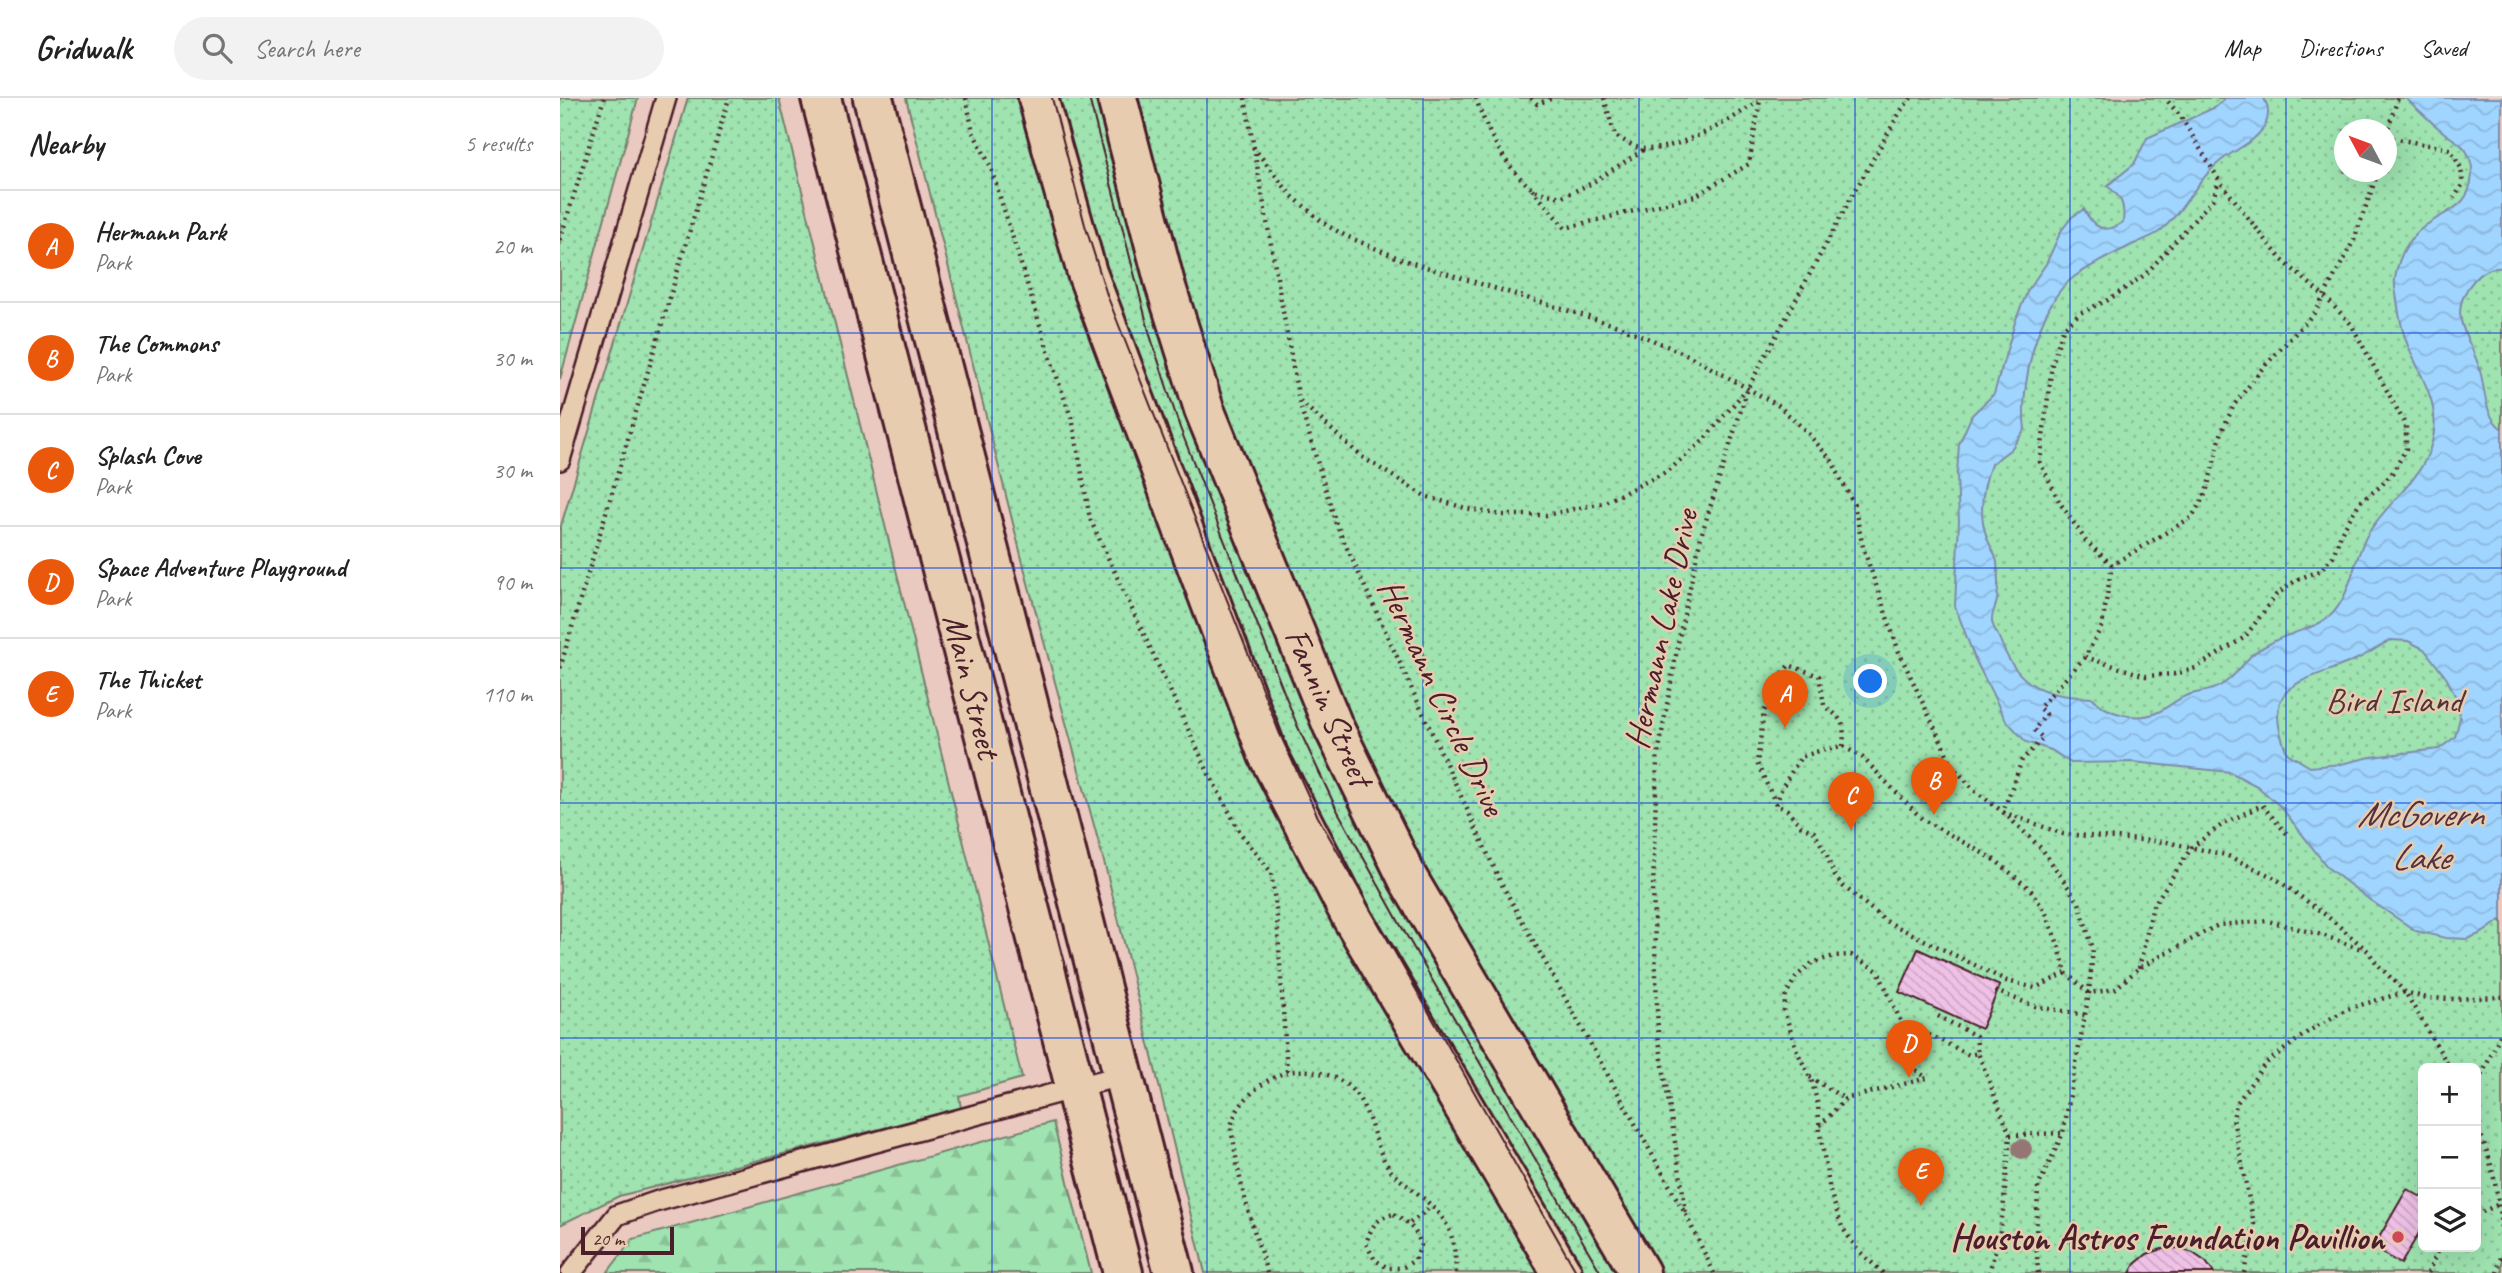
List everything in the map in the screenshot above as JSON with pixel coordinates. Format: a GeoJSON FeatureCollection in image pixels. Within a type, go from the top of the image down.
{"type":"FeatureCollection","features":[{"type":"Feature","properties":{"kind":"main road","name":"Main Street"},"geometry":{"type":"LineString","coordinates":[[821,98],[1123,1273]]}},
{"type":"Feature","properties":{"kind":"main road","name":"Main Street"},"geometry":{"type":"LineString","coordinates":[[873,98],[1174,1273]]}},
{"type":"Feature","properties":{"kind":"main road","name":"Fannin Street"},"geometry":{"type":"LineString","coordinates":[[1038,98],[1087,272],[1269,755],[1351,916],[1562,1273]]}},
{"type":"Feature","properties":{"kind":"main road","name":"Fannin Street"},"geometry":{"type":"LineString","coordinates":[[1117,98],[1165,284],[1204,409],[1333,726],[1408,879],[1640,1273]]}},
{"type":"Feature","properties":{"kind":"lane"},"geometry":{"type":"LineString","coordinates":[[560,460],[666,98]]}},
{"type":"Feature","properties":{"kind":"lane"},"geometry":{"type":"LineString","coordinates":[[571,1273],[617,1215],[671,1197],[1123,1075]]}},
{"type":"Feature","properties":{"kind":"path"},"geometry":{"type":"LineString","coordinates":[[560,240],[604,98]]}},
{"type":"Feature","properties":{"kind":"path"},"geometry":{"type":"LineString","coordinates":[[560,668],[729,98]]}},
{"type":"Feature","properties":{"kind":"path"},"geometry":{"type":"LineString","coordinates":[[966,98],[973,132],[990,165],[1073,422],[1090,519],[1209,774],[1241,834],[1271,872],[1277,917],[1287,1072]]}},
{"type":"Feature","properties":{"kind":"path","name":"Hermann Circle Drive"},"geometry":{"type":"LineString","coordinates":[[1245,98],[1299,401],[1336,524],[1501,883],[1686,1217],[1714,1273]]}},
{"type":"Feature","properties":{"kind":"path"},"geometry":{"type":"LineString","coordinates":[[1476,98],[1481,115],[1500,151],[1565,228],[1695,196],[1749,164],[1761,99]]}},
{"type":"Feature","properties":{"kind":"path"},"geometry":{"type":"LineString","coordinates":[[1531,98],[1537,104],[1553,98]]}},
{"type":"Feature","properties":{"kind":"path"},"geometry":{"type":"LineString","coordinates":[[1604,98],[1615,136],[1643,149]]}},
{"type":"Feature","properties":{"kind":"path","name":"Hermann Lake Drive"},"geometry":{"type":"LineString","coordinates":[[1686,1217],[1658,1034],[1653,889],[1657,760],[1680,633],[1701,536],[1748,388],[1852,196],[1900,112],[1911,98]]}},
{"type":"Feature","properties":{"kind":"path"},"geometry":{"type":"LineString","coordinates":[[2085,657],[2146,676],[2175,674],[2196,668],[2245,636],[2276,595],[2298,579],[2320,571],[2333,556],[2342,531],[2360,502],[2381,486],[2393,472],[2406,449],[2406,426],[2351,324],[2323,295],[2282,260],[2219,180],[2181,117],[2165,98]]}},
{"type":"Feature","properties":{"kind":"path"},"geometry":{"type":"LineString","coordinates":[[2390,119],[2399,98]]}},
{"type":"Feature","properties":{"kind":"path"},"geometry":{"type":"LineString","coordinates":[[1532,189],[1562,197],[1590,184],[1643,149],[1685,142],[1742,113],[1761,99]]}},
{"type":"Feature","properties":{"kind":"path"},"geometry":{"type":"LineString","coordinates":[[2397,137],[2449,149],[2461,169],[2463,184],[2454,198]]}},
{"type":"Feature","properties":{"kind":"path"},"geometry":{"type":"LineString","coordinates":[[1253,147],[1292,195],[1326,225],[1363,245],[1450,275],[1621,327],[1688,355],[1779,405],[1832,461],[1854,505],[1863,547],[1899,652],[1953,767],[1975,791],[2003,812],[2042,849],[2080,903],[2093,948],[2089,993],[2063,1133],[2038,1187],[2038,1273]]}},
{"type":"Feature","properties":{"kind":"path"},"geometry":{"type":"LineString","coordinates":[[2112,565],[2085,541],[2060,503],[2040,462],[2052,364],[2063,329],[2080,313],[2108,299],[2146,274],[2213,199],[2219,180]]}},
{"type":"Feature","properties":{"kind":"path"},"geometry":{"type":"LineString","coordinates":[[2003,812],[2022,760],[2043,738],[2034,730],[2046,714],[2039,708],[2085,657],[2102,626],[2112,565],[2192,517],[2206,493],[2222,431],[2234,405],[2261,370],[2316,311],[2354,240],[2374,182]]}},
{"type":"Feature","properties":{"kind":"path"},"geometry":{"type":"LineString","coordinates":[[1299,401],[1362,457],[1425,496],[1465,509],[1501,515],[1546,515],[1603,503],[1668,471],[1703,441],[1748,388]]}},
{"type":"Feature","properties":{"kind":"path"},"geometry":{"type":"LineString","coordinates":[[1843,746],[1845,726],[1838,716],[1824,705],[1819,676],[1789,665],[1775,682],[1764,712],[1757,763],[1776,805],[1787,810],[1801,825],[1814,832],[1827,855],[1833,875],[1843,886],[1886,921],[2007,981],[2035,988],[2066,973]]}},
{"type":"Feature","properties":{"kind":"path"},"geometry":{"type":"LineString","coordinates":[[1776,805],[1787,779],[1801,757],[1825,748],[1843,746],[1863,758],[1922,819],[1995,860],[2030,889],[2046,913],[2066,973],[2089,993],[2115,989],[2139,968],[2218,925],[2268,921],[2322,934],[2368,951]]}},
{"type":"Feature","properties":{"kind":"path"},"geometry":{"type":"LineString","coordinates":[[2139,968],[2153,905],[2192,847],[2223,824],[2262,805],[2287,834]]}},
{"type":"Feature","properties":{"kind":"path"},"geometry":{"type":"LineString","coordinates":[[2003,812],[2063,834],[2167,842],[2226,855],[2275,878],[2368,951],[2405,992],[2447,1063]]}},
{"type":"Feature","properties":{"kind":"path"},"geometry":{"type":"LineString","coordinates":[[1883,1273],[1857,1249],[1842,1227],[1830,1191],[1818,1105],[1784,1010],[1786,994],[1797,976],[1812,963],[1833,956],[1851,955],[1878,971],[1902,1024],[1969,1055],[1978,1054]]}},
{"type":"Feature","properties":{"kind":"path"},"geometry":{"type":"LineString","coordinates":[[1995,991],[2035,1006],[2085,1015]]}},
{"type":"Feature","properties":{"kind":"path"},"geometry":{"type":"LineString","coordinates":[[2244,1273],[2254,1224],[2233,1119],[2236,1104],[2265,1064],[2309,1031],[2347,1009],[2405,992],[2439,999],[2502,997]]}},
{"type":"Feature","properties":{"kind":"path"},"geometry":{"type":"LineString","coordinates":[[1938,1016],[1976,1036],[1978,1054],[2010,1135],[2003,1211],[1989,1273]]}},
{"type":"Feature","properties":{"kind":"path"},"geometry":{"type":"LineString","coordinates":[[1819,1127],[1845,1099],[1927,1078],[1913,1068],[1912,1051],[1919,1031]]}},
{"type":"Feature","properties":{"kind":"path"},"geometry":{"type":"LineString","coordinates":[[2481,1077],[2502,1031]]}},
{"type":"Feature","properties":{"kind":"path"},"geometry":{"type":"LineString","coordinates":[[1267,1273],[1239,1183],[1231,1124],[1249,1095],[1266,1080],[1287,1072],[1329,1074],[1348,1085],[1361,1100],[1380,1154],[1393,1174],[1445,1219],[1455,1245],[1456,1273]]}},
{"type":"Feature","properties":{"kind":"path"},"geometry":{"type":"LineString","coordinates":[[1809,1076],[1845,1099]]}},
{"type":"Feature","properties":{"kind":"path"},"geometry":{"type":"LineString","coordinates":[[2477,1126],[2493,1168],[2500,1204],[2502,1241]]}},
{"type":"Feature","properties":{"kind":"path"},"geometry":{"type":"LineString","coordinates":[[2010,1135],[2063,1133]]}},
{"type":"Feature","properties":{"kind":"path"},"geometry":{"type":"LineString","coordinates":[[2481,1213],[2500,1204]]}},
{"type":"Feature","properties":{"kind":"path"},"geometry":{"type":"LineString","coordinates":[[1410,1223],[1432,1206]]}},
{"type":"Feature","properties":{"kind":"path"},"geometry":{"type":"LineString","coordinates":[[1394,1214],[1410,1223],[1417,1231],[1421,1245],[1415,1260],[1402,1268],[1388,1268],[1374,1260],[1366,1244],[1370,1228],[1383,1216],[1394,1214]]}},
{"type":"Feature","properties":{"kind":"path"},"geometry":{"type":"LineString","coordinates":[[2428,1273],[2437,1252]]}},
{"type":"Feature","properties":{"kind":"path"},"geometry":{"type":"LineString","coordinates":[[2497,1273],[2502,1253]]}},
{"type":"Feature","properties":{"kind":"green space"},"geometry":{"type":"Polygon","coordinates":[[[560,98],[638,98],[560,379],[560,98]]]}},
{"type":"Feature","properties":{"kind":"green space"},"geometry":{"type":"Polygon","coordinates":[[[688,98],[779,98],[1022,1078],[959,1096],[961,1108],[619,1196],[560,1225],[560,529],[688,98]]]}},
{"type":"Feature","properties":{"kind":"green space","name":"Bird Island"},"geometry":{"type":"Polygon","coordinates":[[[906,98],[2502,98],[2502,1273],[1205,1273],[1107,873],[1028,583],[906,98]]]}},
{"type":"Feature","properties":{"kind":"green space"},"geometry":{"type":"Polygon","coordinates":[[[1053,1122],[1091,1273],[607,1273],[633,1239],[1053,1122]]]}},
{"type":"Feature","properties":{"kind":"water","name":"McGovern Lake"},"geometry":{"type":"Polygon","coordinates":[[[2225,98],[2264,98],[2268,116],[2262,130],[2209,172],[2175,217],[2159,232],[2101,260],[2061,289],[2041,326],[2028,370],[2025,429],[2011,449],[1991,464],[1984,491],[1984,529],[1996,559],[1998,572],[1998,595],[1992,623],[2007,656],[2025,679],[2036,687],[2062,695],[2093,698],[2113,712],[2140,716],[2156,713],[2188,695],[2219,687],[2259,650],[2278,639],[2327,619],[2333,613],[2345,595],[2359,552],[2369,532],[2421,468],[2432,442],[2434,416],[2429,392],[2406,341],[2400,317],[2395,284],[2398,264],[2408,243],[2419,231],[2462,202],[2467,195],[2472,175],[2470,159],[2460,144],[2405,98],[2502,98],[2502,268],[2486,271],[2474,280],[2461,302],[2460,312],[2461,322],[2481,372],[2488,407],[2502,429],[2502,919],[2482,933],[2467,939],[2446,938],[2416,931],[2370,900],[2328,868],[2282,808],[2257,786],[2230,772],[2133,762],[2071,763],[2051,750],[2026,742],[2005,719],[1975,659],[1955,606],[1959,444],[1972,415],[1994,394],[2016,319],[2028,290],[2046,264],[2061,231],[2072,217],[2084,209],[2091,221],[2100,228],[2111,228],[2123,222],[2121,201],[2107,186],[2134,164],[2147,138],[2216,107],[2225,98]],[[2390,640],[2361,657],[2292,687],[2283,697],[2278,710],[2279,729],[2287,753],[2310,767],[2439,749],[2455,737],[2460,718],[2458,702],[2447,679],[2424,649],[2408,641],[2390,640]]]}},
{"type":"Feature","properties":{"kind":"building"},"geometry":{"type":"Polygon","coordinates":[[[1918,949],[2000,986],[1981,1029],[1899,992],[1918,949]]]}},
{"type":"Feature","properties":{"kind":"building","name":"Houston Astros Foundation Pavillion"},"geometry":{"type":"Polygon","coordinates":[[[2407,1189],[2418,1195],[2418,1235],[2401,1264],[2373,1248],[2407,1189]]]}},
{"type":"Feature","properties":{"kind":"building"},"geometry":{"type":"Polygon","coordinates":[[[2178,1248],[2193,1253],[2206,1262],[2214,1273],[2130,1273],[2135,1264],[2147,1254],[2178,1248]]]}},
{"type":"Feature","properties":{"kind":"tram line"},"geometry":{"type":"LineString","coordinates":[[1052,98],[1085,225],[1107,295],[1279,732],[1318,817],[1577,1273]]}},
{"type":"Feature","properties":{"kind":"tram line"},"geometry":{"type":"LineString","coordinates":[[1089,98],[1150,335],[1180,428],[1297,725],[1336,808],[1400,924],[1601,1273]]}},
{"type":"Feature","properties":{"kind":"place","name":"Hermann Park"},"geometry":{"type":"Point","coordinates":[1785,728]}},
{"type":"Feature","properties":{"kind":"place","name":"The Commons"},"geometry":{"type":"Point","coordinates":[1934,815]}},
{"type":"Feature","properties":{"kind":"place","name":"Splash Cove"},"geometry":{"type":"Point","coordinates":[1851,830]}},
{"type":"Feature","properties":{"kind":"place","name":"Space Adventure Playground"},"geometry":{"type":"Point","coordinates":[1909,1078]}},
{"type":"Feature","properties":{"kind":"place","name":"The Thicket"},"geometry":{"type":"Point","coordinates":[1921,1206]}},
{"type":"Feature","properties":{"kind":"place","name":"Houston Astros Foundation Pavillion"},"geometry":{"type":"Point","coordinates":[2398,1237]}}]}
